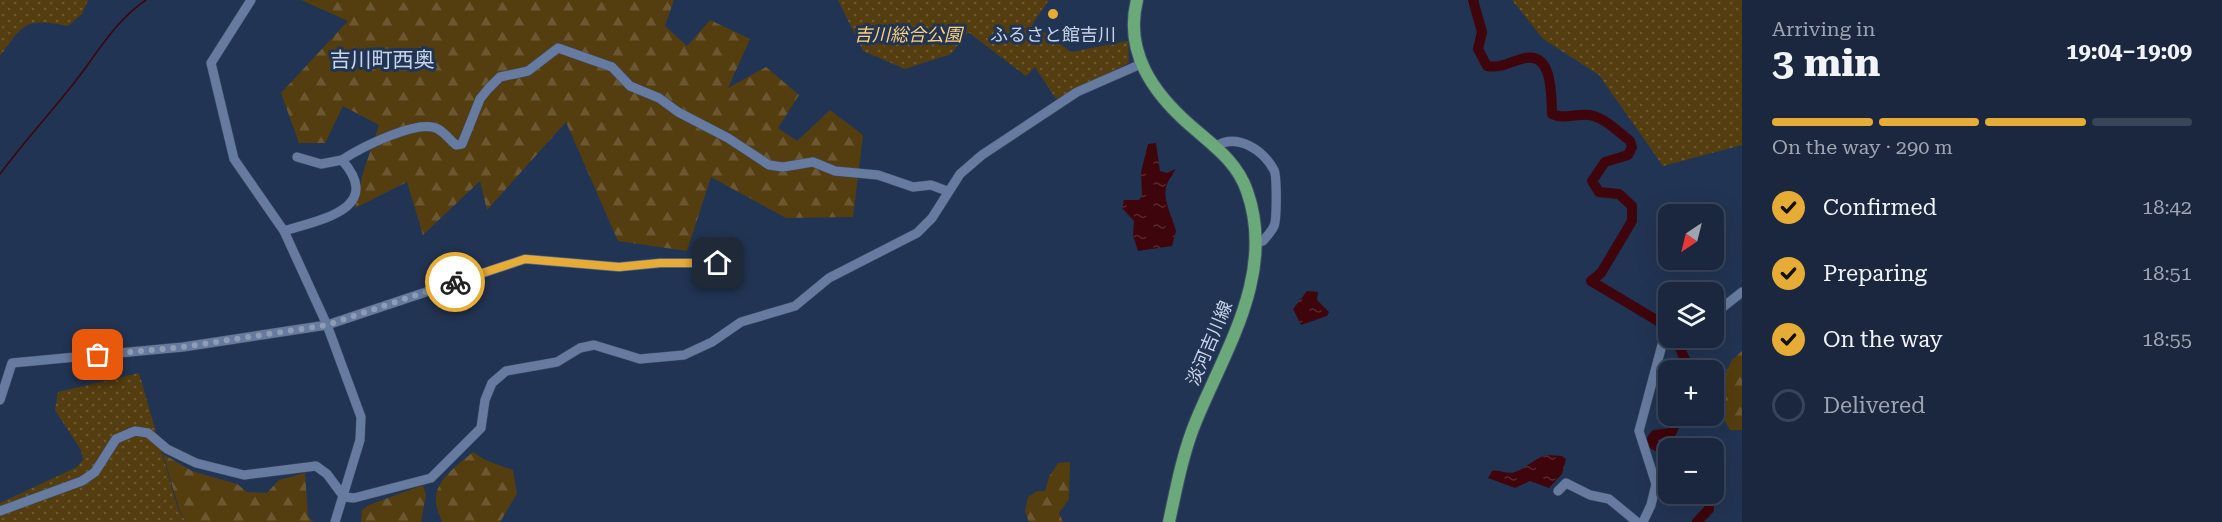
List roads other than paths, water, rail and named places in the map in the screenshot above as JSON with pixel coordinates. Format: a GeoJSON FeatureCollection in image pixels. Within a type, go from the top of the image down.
{"type":"FeatureCollection","features":[{"type":"Feature","properties":{"kind":"main road","name":"淡河吉川線"},"geometry":{"type":"LineString","coordinates":[[1137,0],[1134,32],[1141,64],[1169,105],[1230,160],[1247,189],[1252,207],[1255,242],[1253,275],[1239,328],[1195,423],[1169,522]]}},
{"type":"Feature","properties":{"kind":"street"},"geometry":{"type":"LineString","coordinates":[[251,0],[211,63],[234,159],[284,231],[327,325],[361,417],[360,440],[335,522]]}},
{"type":"Feature","properties":{"kind":"street"},"geometry":{"type":"LineString","coordinates":[[297,157],[321,164],[342,160],[388,135],[405,133],[425,125],[438,129],[456,145],[462,144],[480,99],[488,88],[501,77],[528,71],[558,48],[612,67],[630,86],[659,99],[678,112],[728,138],[769,165],[783,166],[813,162],[835,171],[878,175],[913,187],[931,185],[947,191]]}},
{"type":"Feature","properties":{"kind":"street"},"geometry":{"type":"LineString","coordinates":[[0,511],[82,481],[95,472],[116,439],[135,431],[148,433],[167,449],[196,463],[244,476],[315,466],[327,474],[344,497],[354,498],[431,478],[481,428],[485,400],[492,383],[506,371],[557,362],[580,348],[594,345],[640,359],[684,355],[712,342],[741,322],[795,306],[829,278],[917,233],[932,218],[947,191],[960,174],[982,155],[1077,92],[1141,64]]}},
{"type":"Feature","properties":{"kind":"street"},"geometry":{"type":"LineString","coordinates":[[1216,146],[1231,142],[1249,144],[1275,171],[1274,226],[1263,241],[1255,242]]}},
{"type":"Feature","properties":{"kind":"street"},"geometry":{"type":"LineString","coordinates":[[284,231],[344,212],[353,199],[356,185],[354,174],[342,160]]}},
{"type":"Feature","properties":{"kind":"street"},"geometry":{"type":"LineString","coordinates":[[0,400],[12,363],[183,347],[327,325],[525,259],[619,267],[660,263],[718,263]]}},
{"type":"Feature","properties":{"kind":"street"},"geometry":{"type":"LineString","coordinates":[[1724,306],[1742,292]]}},
{"type":"Feature","properties":{"kind":"street"},"geometry":{"type":"LineString","coordinates":[[1643,522],[1651,505],[1656,484],[1639,431],[1661,348]]}},
{"type":"Feature","properties":{"kind":"street"},"geometry":{"type":"LineString","coordinates":[[1558,491],[1566,483],[1590,495],[1604,497],[1637,522]]}},
{"type":"Feature","properties":{"kind":"water"},"geometry":{"type":"Polygon","coordinates":[[[1156,143],[1160,171],[1167,173],[1175,169],[1165,194],[1176,231],[1172,246],[1138,251],[1133,235],[1134,221],[1122,208],[1124,200],[1139,200],[1142,196],[1141,172],[1148,144],[1156,143]]]}},
{"type":"Feature","properties":{"kind":"water"},"geometry":{"type":"Polygon","coordinates":[[[1307,291],[1318,292],[1317,300],[1329,312],[1327,316],[1301,325],[1293,309],[1307,291]]]}},
{"type":"Feature","properties":{"kind":"water"},"geometry":{"type":"Polygon","coordinates":[[[1546,455],[1562,456],[1566,459],[1562,474],[1549,488],[1530,481],[1515,488],[1488,478],[1492,471],[1515,472],[1546,455]]]}},
{"type":"Feature","properties":{"kind":"waterway"},"geometry":{"type":"LineString","coordinates":[[0,174],[70,88],[114,29],[146,0]]}},
{"type":"Feature","properties":{"kind":"waterway"},"geometry":{"type":"LineString","coordinates":[[1473,0],[1482,32],[1478,49],[1487,66],[1499,66],[1529,58],[1538,60],[1544,65],[1548,74],[1552,114],[1596,117],[1612,126],[1630,141],[1632,147],[1628,155],[1605,162],[1592,181],[1599,192],[1619,194],[1632,206],[1632,221],[1601,273],[1591,281],[1658,321]]}},
{"type":"Feature","properties":{"kind":"waterway"},"geometry":{"type":"LineString","coordinates":[[1680,348],[1685,360]]}},
{"type":"Feature","properties":{"kind":"waterway"},"geometry":{"type":"LineString","coordinates":[[1658,447],[1654,445],[1652,439],[1655,435],[1671,433],[1674,426]]}},
{"type":"Feature","properties":{"kind":"waterway"},"geometry":{"type":"LineString","coordinates":[[1697,522],[1709,509],[1709,504]]}},
{"type":"Feature","properties":{"kind":"place","name":"ふるさと館吉川"},"geometry":{"type":"Point","coordinates":[1053,14]}},
{"type":"Feature","properties":{"kind":"district","name":"吉川町西奥"},"geometry":{"type":"Point","coordinates":[382,60]}},
{"type":"Feature","properties":{"kind":"park label","name":"吉川総合公園"},"geometry":{"type":"Point","coordinates":[908,34]}}]}
